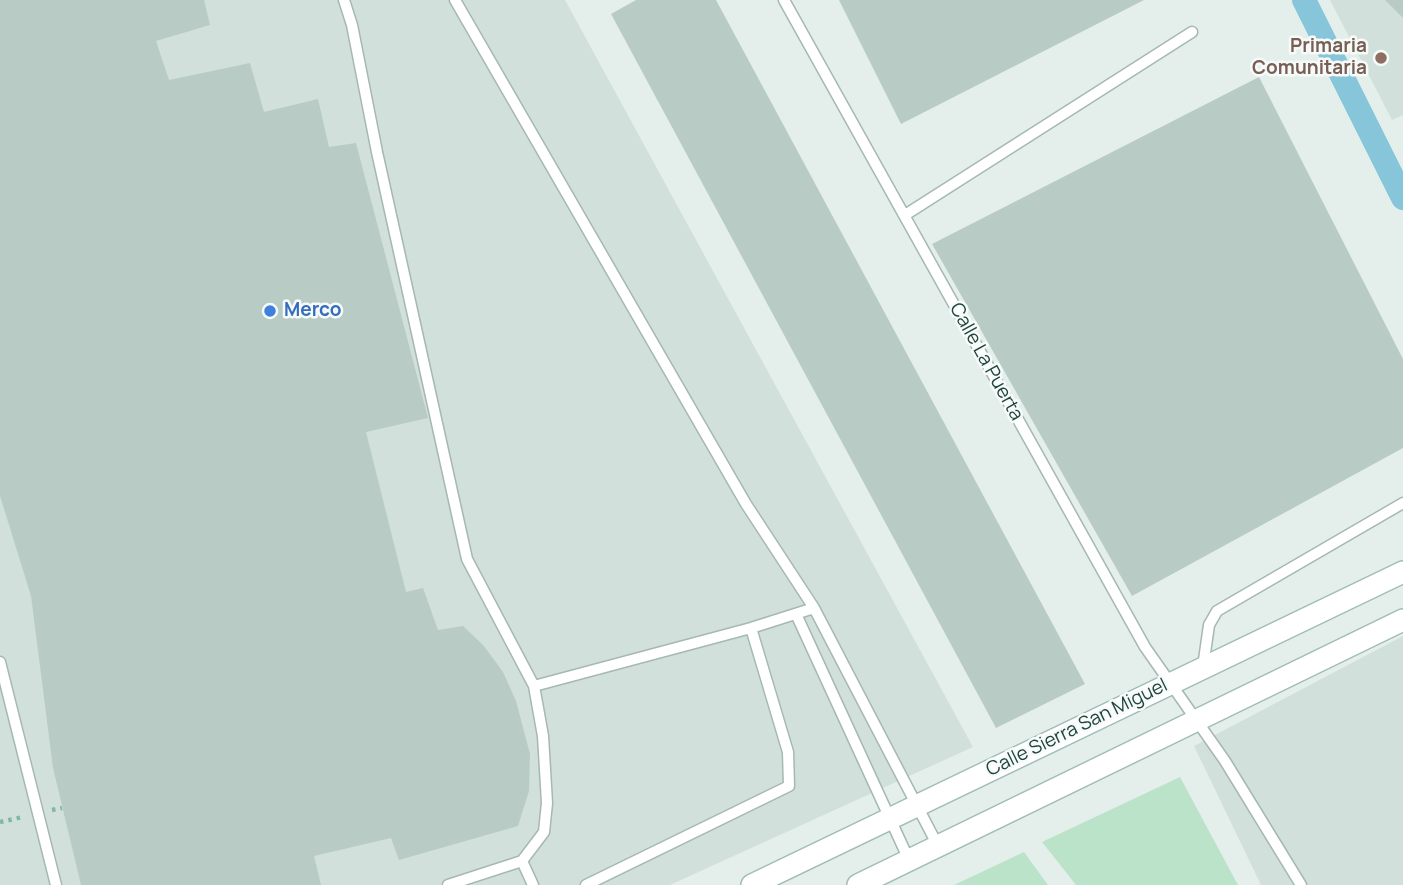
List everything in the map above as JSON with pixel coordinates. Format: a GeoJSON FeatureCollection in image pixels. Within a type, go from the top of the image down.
{"type":"FeatureCollection","features":[{"type":"Feature","properties":{"kind":"street","name":"Calle Sierra San Miguel"},"geometry":{"type":"LineString","coordinates":[[752,885],[1403,572]]}},
{"type":"Feature","properties":{"kind":"street"},"geometry":{"type":"LineString","coordinates":[[858,885],[1403,620]]}},
{"type":"Feature","properties":{"kind":"lane"},"geometry":{"type":"LineString","coordinates":[[344,0],[352,25],[377,152],[467,559],[534,686],[543,736],[547,803],[544,831],[522,861],[447,885]]}},
{"type":"Feature","properties":{"kind":"lane"},"geometry":{"type":"LineString","coordinates":[[455,0],[746,504],[814,608],[938,846]]}},
{"type":"Feature","properties":{"kind":"lane","name":"Calle La Puerta"},"geometry":{"type":"LineString","coordinates":[[784,0],[1145,647],[1225,761],[1301,885]]}},
{"type":"Feature","properties":{"kind":"lane"},"geometry":{"type":"LineString","coordinates":[[905,215],[1192,32]]}},
{"type":"Feature","properties":{"kind":"lane"},"geometry":{"type":"LineString","coordinates":[[1203,668],[1209,625],[1217,611],[1403,503]]}},
{"type":"Feature","properties":{"kind":"lane"},"geometry":{"type":"LineString","coordinates":[[534,686],[751,628],[814,608]]}},
{"type":"Feature","properties":{"kind":"lane"},"geometry":{"type":"LineString","coordinates":[[796,614],[909,860]]}},
{"type":"Feature","properties":{"kind":"lane"},"geometry":{"type":"LineString","coordinates":[[586,885],[789,786],[788,751],[751,628]]}},
{"type":"Feature","properties":{"kind":"lane"},"geometry":{"type":"LineString","coordinates":[[0,662],[56,885]]}},
{"type":"Feature","properties":{"kind":"lane"},"geometry":{"type":"LineString","coordinates":[[522,861],[533,885]]}},
{"type":"Feature","properties":{"kind":"shaded area"},"geometry":{"type":"Polygon","coordinates":[[[0,0],[565,0],[973,747],[670,885],[0,885],[0,0]]]}},
{"type":"Feature","properties":{"kind":"shaded area","name":"Primaria Comunitaria"},"geometry":{"type":"Polygon","coordinates":[[[1330,0],[1403,0],[1403,115],[1392,120],[1330,0]]]}},
{"type":"Feature","properties":{"kind":"shaded area"},"geometry":{"type":"Polygon","coordinates":[[[1403,636],[1403,885],[1261,885],[1194,746],[1403,636]]]}},
{"type":"Feature","properties":{"kind":"green space"},"geometry":{"type":"Polygon","coordinates":[[[1180,777],[1238,885],[1076,885],[1042,842],[1180,777]]]}},
{"type":"Feature","properties":{"kind":"green space"},"geometry":{"type":"Polygon","coordinates":[[[1024,852],[1048,885],[954,885],[1024,852]]]}},
{"type":"Feature","properties":{"kind":"building"},"geometry":{"type":"Polygon","coordinates":[[[0,0],[204,0],[210,25],[156,41],[169,80],[250,63],[264,112],[318,99],[329,147],[356,143],[428,418],[366,432],[406,592],[423,588],[438,630],[463,626],[484,646],[503,672],[516,701],[530,754],[529,791],[518,826],[399,860],[391,838],[314,856],[321,885],[81,885],[53,768],[31,596],[0,496],[0,0]]]}},
{"type":"Feature","properties":{"kind":"building"},"geometry":{"type":"Polygon","coordinates":[[[636,0],[716,0],[1085,684],[996,728],[611,14],[636,0]]]}},
{"type":"Feature","properties":{"kind":"building"},"geometry":{"type":"Polygon","coordinates":[[[839,0],[1144,0],[901,124],[839,0]]]}},
{"type":"Feature","properties":{"kind":"building"},"geometry":{"type":"Polygon","coordinates":[[[1385,0],[1403,0],[1403,18],[1385,0]]]}},
{"type":"Feature","properties":{"kind":"building"},"geometry":{"type":"Polygon","coordinates":[[[1259,77],[1403,359],[1403,448],[1132,596],[932,244],[1259,77]]]}},
{"type":"Feature","properties":{"kind":"waterway"},"geometry":{"type":"LineString","coordinates":[[1304,0],[1403,198]]}},
{"type":"Feature","properties":{"kind":"place","name":"Primaria Comunitaria"},"geometry":{"type":"Point","coordinates":[1381,58]}},
{"type":"Feature","properties":{"kind":"place","name":"Merco"},"geometry":{"type":"Point","coordinates":[270,311]}}]}
